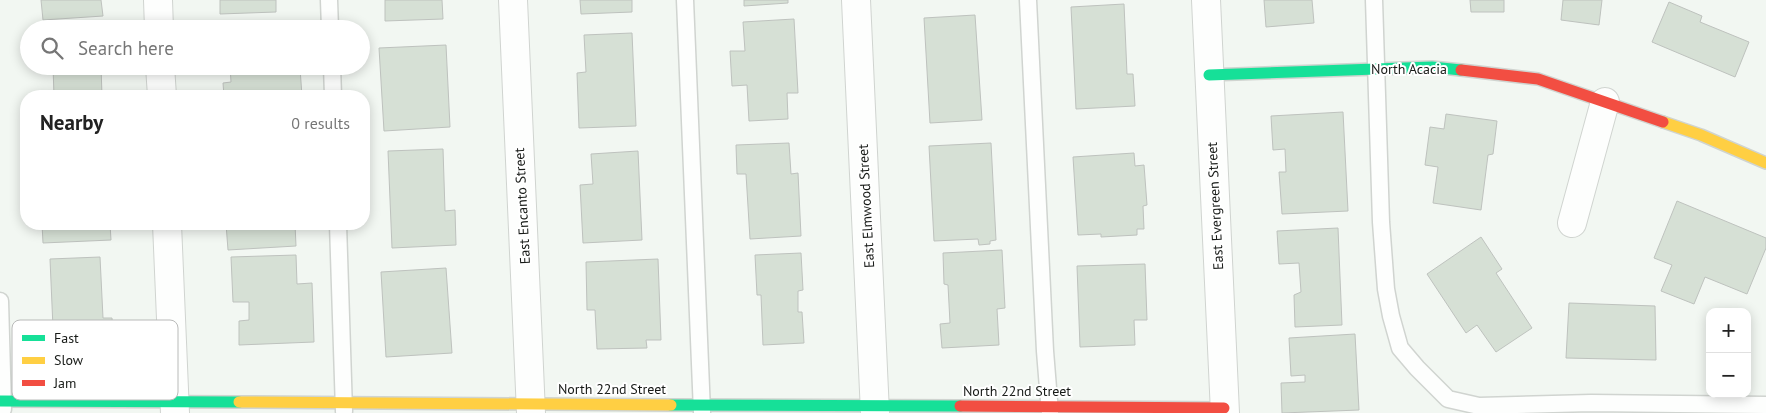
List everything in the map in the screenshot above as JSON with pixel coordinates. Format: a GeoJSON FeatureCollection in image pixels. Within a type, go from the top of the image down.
{"type":"FeatureCollection","features":[{"type":"Feature","properties":{"kind":"street"},"geometry":{"type":"LineString","coordinates":[[158,0],[159,20]]}},
{"type":"Feature","properties":{"kind":"street","name":"East Encanto Street"},"geometry":{"type":"LineString","coordinates":[[513,0],[531,408]]}},
{"type":"Feature","properties":{"kind":"street","name":"East Elmwood Street"},"geometry":{"type":"LineString","coordinates":[[856,0],[875,409]]}},
{"type":"Feature","properties":{"kind":"street","name":"East Evergreen Street"},"geometry":{"type":"LineString","coordinates":[[1206,0],[1224,410]]}},
{"type":"Feature","properties":{"kind":"street","name":"North Acacia"},"geometry":{"type":"LineString","coordinates":[[1209,75],[1432,66],[1538,79],[1701,135],[1766,163]]}},
{"type":"Feature","properties":{"kind":"street"},"geometry":{"type":"LineString","coordinates":[[161,75],[162,90]]}},
{"type":"Feature","properties":{"kind":"street"},"geometry":{"type":"LineString","coordinates":[[1572,222],[1605,102]]}},
{"type":"Feature","properties":{"kind":"street"},"geometry":{"type":"LineString","coordinates":[[167,230],[171,320]]}},
{"type":"Feature","properties":{"kind":"street","name":"North 22nd Street"},"geometry":{"type":"LineString","coordinates":[[2,405],[344,408],[1224,410]]}},
{"type":"Feature","properties":{"kind":"lane"},"geometry":{"type":"LineString","coordinates":[[329,0],[330,20]]}},
{"type":"Feature","properties":{"kind":"lane"},"geometry":{"type":"LineString","coordinates":[[685,0],[702,409]]}},
{"type":"Feature","properties":{"kind":"lane"},"geometry":{"type":"LineString","coordinates":[[1028,0],[1045,352],[1050,410]]}},
{"type":"Feature","properties":{"kind":"lane"},"geometry":{"type":"LineString","coordinates":[[1374,0],[1381,222],[1390,316],[1400,348],[1448,406],[1591,404],[1766,405]]}},
{"type":"Feature","properties":{"kind":"lane"},"geometry":{"type":"LineString","coordinates":[[332,75],[333,90]]}},
{"type":"Feature","properties":{"kind":"lane"},"geometry":{"type":"LineString","coordinates":[[338,230],[344,408]]}},
{"type":"Feature","properties":{"kind":"lane"},"geometry":{"type":"LineString","coordinates":[[0,301],[2,405]]}},
{"type":"Feature","properties":{"kind":"building"},"geometry":{"type":"Polygon","coordinates":[[[41,0],[101,0],[103,16],[43,20],[41,0]]]}},
{"type":"Feature","properties":{"kind":"building"},"geometry":{"type":"Polygon","coordinates":[[[220,0],[276,0],[276,12],[220,14],[220,0]]]}},
{"type":"Feature","properties":{"kind":"building"},"geometry":{"type":"Polygon","coordinates":[[[385,0],[442,0],[443,19],[385,21],[385,0]]]}},
{"type":"Feature","properties":{"kind":"building"},"geometry":{"type":"Polygon","coordinates":[[[580,0],[632,0],[632,12],[581,14],[580,0]]]}},
{"type":"Feature","properties":{"kind":"building"},"geometry":{"type":"Polygon","coordinates":[[[744,0],[788,0],[788,3],[744,6],[744,0]]]}},
{"type":"Feature","properties":{"kind":"building"},"geometry":{"type":"Polygon","coordinates":[[[1264,0],[1312,0],[1314,23],[1266,27],[1264,0]]]}},
{"type":"Feature","properties":{"kind":"building"},"geometry":{"type":"Polygon","coordinates":[[[1470,0],[1504,0],[1504,12],[1471,12],[1470,0]]]}},
{"type":"Feature","properties":{"kind":"building"},"geometry":{"type":"Polygon","coordinates":[[[1563,0],[1602,0],[1599,25],[1561,20],[1563,0]]]}},
{"type":"Feature","properties":{"kind":"building"},"geometry":{"type":"Polygon","coordinates":[[[1669,2],[1702,16],[1700,22],[1749,42],[1735,77],[1652,42],[1669,2]]]}},
{"type":"Feature","properties":{"kind":"building"},"geometry":{"type":"Polygon","coordinates":[[[1124,4],[1127,74],[1133,74],[1135,106],[1076,109],[1071,7],[1124,4]]]}},
{"type":"Feature","properties":{"kind":"building"},"geometry":{"type":"Polygon","coordinates":[[[975,15],[982,120],[930,123],[924,18],[975,15]]]}},
{"type":"Feature","properties":{"kind":"building"},"geometry":{"type":"Polygon","coordinates":[[[794,19],[798,93],[787,93],[788,119],[749,121],[747,85],[732,86],[730,51],[745,51],[743,22],[794,19]]]}},
{"type":"Feature","properties":{"kind":"building"},"geometry":{"type":"Polygon","coordinates":[[[632,33],[636,126],[579,128],[577,73],[586,72],[584,35],[632,33]]]}},
{"type":"Feature","properties":{"kind":"building"},"geometry":{"type":"Polygon","coordinates":[[[446,45],[450,127],[384,131],[379,48],[446,45]]]}},
{"type":"Feature","properties":{"kind":"building"},"geometry":{"type":"Polygon","coordinates":[[[53,75],[101,75],[102,90],[54,90],[53,75]]]}},
{"type":"Feature","properties":{"kind":"building"},"geometry":{"type":"Polygon","coordinates":[[[231,75],[300,75],[302,90],[224,90],[223,83],[231,82],[231,75]]]}},
{"type":"Feature","properties":{"kind":"building"},"geometry":{"type":"Polygon","coordinates":[[[1343,112],[1348,211],[1282,214],[1279,172],[1286,172],[1285,149],[1273,150],[1271,116],[1343,112]]]}},
{"type":"Feature","properties":{"kind":"building"},"geometry":{"type":"Polygon","coordinates":[[[1446,114],[1497,121],[1493,154],[1488,155],[1481,210],[1433,203],[1438,167],[1425,165],[1430,127],[1444,129],[1446,114]]]}},
{"type":"Feature","properties":{"kind":"building"},"geometry":{"type":"Polygon","coordinates":[[[789,143],[791,174],[798,173],[801,236],[750,239],[746,174],[737,174],[736,145],[789,143]]]}},
{"type":"Feature","properties":{"kind":"building"},"geometry":{"type":"Polygon","coordinates":[[[991,143],[996,240],[990,241],[990,244],[979,245],[978,239],[934,241],[929,146],[991,143]]]}},
{"type":"Feature","properties":{"kind":"building"},"geometry":{"type":"Polygon","coordinates":[[[443,149],[445,211],[455,210],[456,245],[392,248],[388,151],[443,149]]]}},
{"type":"Feature","properties":{"kind":"building"},"geometry":{"type":"Polygon","coordinates":[[[638,151],[642,240],[583,243],[580,185],[593,184],[591,154],[638,151]]]}},
{"type":"Feature","properties":{"kind":"building"},"geometry":{"type":"Polygon","coordinates":[[[1134,153],[1135,166],[1144,165],[1147,205],[1143,206],[1144,229],[1137,229],[1137,235],[1101,237],[1101,234],[1078,235],[1073,157],[1134,153]]]}},
{"type":"Feature","properties":{"kind":"building"},"geometry":{"type":"Polygon","coordinates":[[[1677,201],[1766,238],[1766,248],[1747,294],[1705,277],[1694,304],[1661,291],[1672,265],[1654,258],[1677,201]]]}},
{"type":"Feature","properties":{"kind":"building"},"geometry":{"type":"Polygon","coordinates":[[[1338,228],[1342,325],[1295,327],[1294,295],[1301,292],[1299,263],[1279,264],[1277,231],[1338,228]]]}},
{"type":"Feature","properties":{"kind":"building"},"geometry":{"type":"Polygon","coordinates":[[[42,230],[110,230],[111,240],[43,243],[42,230]]]}},
{"type":"Feature","properties":{"kind":"building"},"geometry":{"type":"Polygon","coordinates":[[[226,230],[295,230],[296,246],[228,250],[226,230]]]}},
{"type":"Feature","properties":{"kind":"building"},"geometry":{"type":"Polygon","coordinates":[[[1481,237],[1502,269],[1496,273],[1532,328],[1496,352],[1477,325],[1466,333],[1427,274],[1481,237]]]}},
{"type":"Feature","properties":{"kind":"building"},"geometry":{"type":"Polygon","coordinates":[[[1002,250],[1005,308],[997,309],[999,345],[942,348],[940,324],[950,323],[948,285],[944,284],[943,253],[1002,250]]]}},
{"type":"Feature","properties":{"kind":"building"},"geometry":{"type":"Polygon","coordinates":[[[801,253],[803,290],[798,291],[798,312],[802,312],[804,343],[763,345],[761,295],[757,295],[755,255],[801,253]]]}},
{"type":"Feature","properties":{"kind":"building"},"geometry":{"type":"Polygon","coordinates":[[[296,255],[297,284],[312,283],[314,342],[239,345],[239,321],[249,320],[249,302],[233,302],[231,257],[296,255]]]}},
{"type":"Feature","properties":{"kind":"building"},"geometry":{"type":"Polygon","coordinates":[[[100,257],[103,318],[112,318],[112,320],[53,320],[50,259],[100,257]]]}},
{"type":"Feature","properties":{"kind":"building"},"geometry":{"type":"Polygon","coordinates":[[[658,259],[661,340],[646,340],[647,348],[597,349],[595,310],[587,310],[586,262],[658,259]]]}},
{"type":"Feature","properties":{"kind":"building"},"geometry":{"type":"Polygon","coordinates":[[[1145,264],[1147,320],[1134,320],[1135,345],[1080,347],[1077,266],[1145,264]]]}},
{"type":"Feature","properties":{"kind":"building"},"geometry":{"type":"Polygon","coordinates":[[[446,268],[452,353],[386,357],[381,272],[446,268]]]}},
{"type":"Feature","properties":{"kind":"building"},"geometry":{"type":"Polygon","coordinates":[[[1569,303],[1655,306],[1656,360],[1566,358],[1569,303]]]}},
{"type":"Feature","properties":{"kind":"building"},"geometry":{"type":"Polygon","coordinates":[[[1355,334],[1359,410],[1282,413],[1281,383],[1305,382],[1305,375],[1291,376],[1289,338],[1355,334]]]}},
{"type":"Feature","properties":{"kind":"traffic: fast"},"geometry":{"type":"LineString","coordinates":[[1209,75],[1432,67],[1461,70]]}},
{"type":"Feature","properties":{"kind":"traffic: fast"},"geometry":{"type":"LineString","coordinates":[[0,401],[239,402]]}},
{"type":"Feature","properties":{"kind":"traffic: fast"},"geometry":{"type":"LineString","coordinates":[[671,405],[960,406]]}},
{"type":"Feature","properties":{"kind":"traffic: slow"},"geometry":{"type":"LineString","coordinates":[[1663,122],[1701,135],[1766,163]]}},
{"type":"Feature","properties":{"kind":"traffic: slow"},"geometry":{"type":"LineString","coordinates":[[239,402],[671,405]]}},
{"type":"Feature","properties":{"kind":"traffic: jam"},"geometry":{"type":"LineString","coordinates":[[1461,70],[1538,79],[1663,122]]}},
{"type":"Feature","properties":{"kind":"traffic: jam"},"geometry":{"type":"LineString","coordinates":[[960,406],[1224,408]]}}]}
